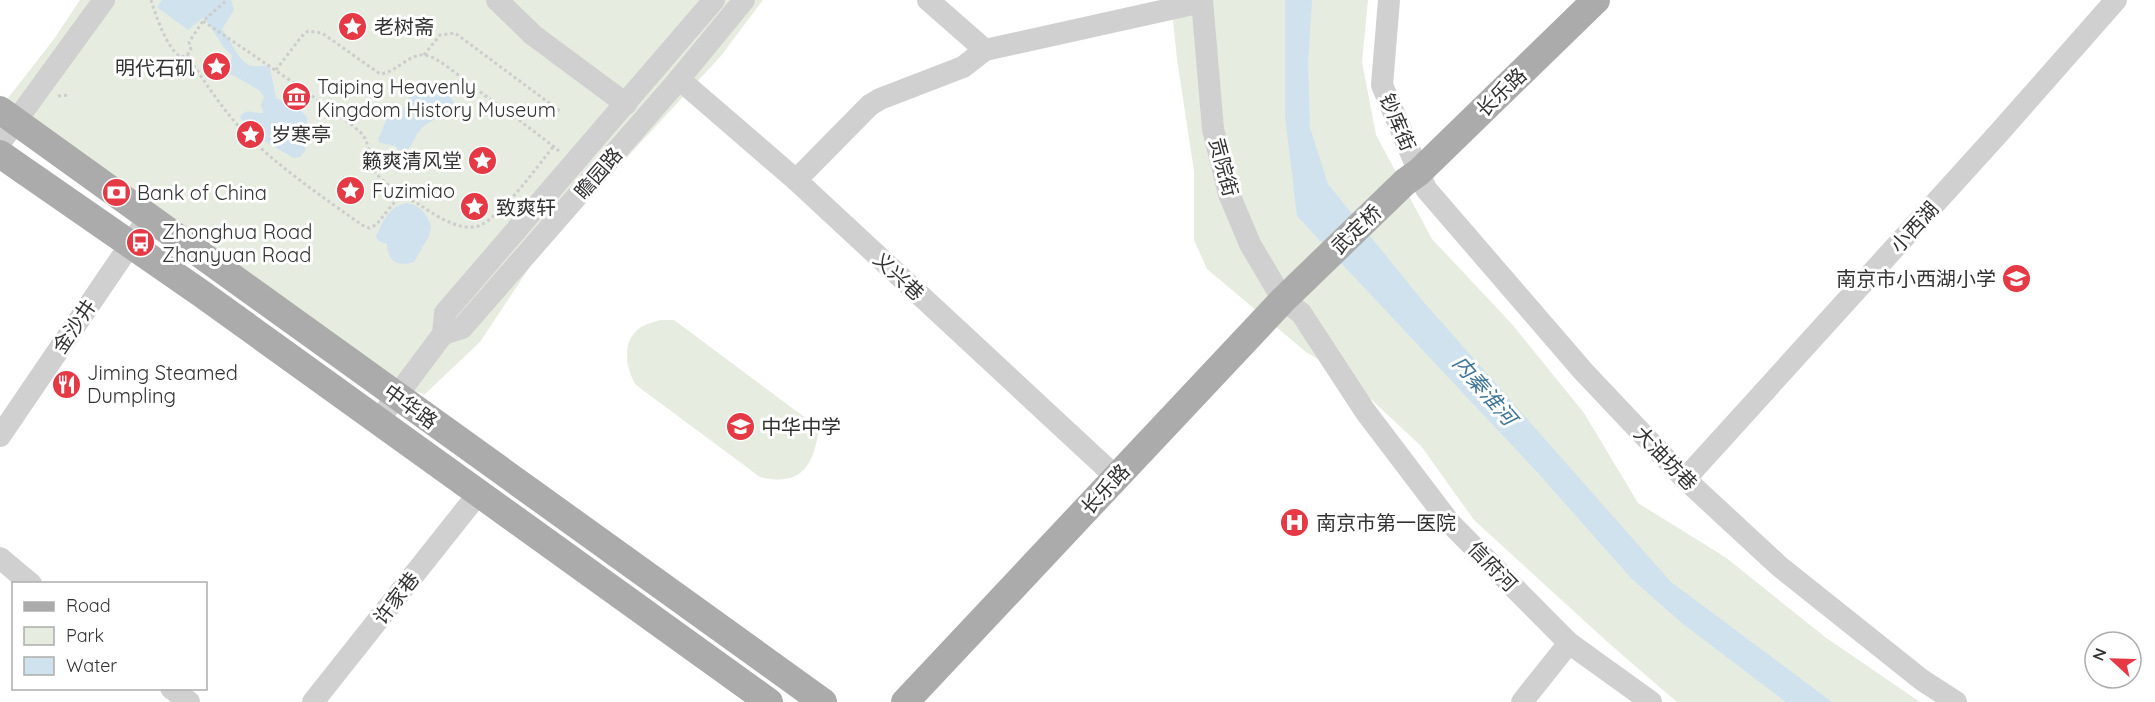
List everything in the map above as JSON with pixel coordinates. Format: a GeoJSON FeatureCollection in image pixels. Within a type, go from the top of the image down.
{"type":"FeatureCollection","features":[{"type":"Feature","properties":{"kind":"main road","name":"长乐路"},"geometry":{"type":"LineString","coordinates":[[1412,177],[1596,0]]}},
{"type":"Feature","properties":{"kind":"main road","name":"中华路"},"geometry":{"type":"LineString","coordinates":[[0,110],[823,702]]}},
{"type":"Feature","properties":{"kind":"main road","name":"中华路"},"geometry":{"type":"LineString","coordinates":[[0,154],[211,301],[769,702]]}},
{"type":"Feature","properties":{"kind":"main road","name":"武定桥"},"geometry":{"type":"LineString","coordinates":[[1306,277],[1412,177]]}},
{"type":"Feature","properties":{"kind":"main road","name":"长乐路"},"geometry":{"type":"LineString","coordinates":[[905,702],[1116,477],[1292,307],[1306,277]]}},
{"type":"Feature","properties":{"kind":"street"},"geometry":{"type":"LineString","coordinates":[[0,143],[104,0]]}},
{"type":"Feature","properties":{"kind":"street"},"geometry":{"type":"LineString","coordinates":[[497,0],[533,35],[626,104]]}},
{"type":"Feature","properties":{"kind":"street","name":"瞻园路"},"geometry":{"type":"LineString","coordinates":[[378,421],[443,334],[446,313],[714,0]]}},
{"type":"Feature","properties":{"kind":"street","name":"瞻园路"},"geometry":{"type":"LineString","coordinates":[[443,334],[462,328],[677,81],[744,0]]}},
{"type":"Feature","properties":{"kind":"street"},"geometry":{"type":"LineString","coordinates":[[928,0],[985,50]]}},
{"type":"Feature","properties":{"kind":"street","name":"钞库街"},"geometry":{"type":"LineString","coordinates":[[1389,0],[1382,85],[1412,177]]}},
{"type":"Feature","properties":{"kind":"street","name":"小西湖"},"geometry":{"type":"LineString","coordinates":[[1685,479],[1997,135],[2116,0]]}},
{"type":"Feature","properties":{"kind":"street"},"geometry":{"type":"LineString","coordinates":[[796,180],[870,105],[963,67],[985,50],[1202,1]]}},
{"type":"Feature","properties":{"kind":"street","name":"贡院街"},"geometry":{"type":"LineString","coordinates":[[1202,1],[1213,129],[1229,194],[1250,244],[1292,307]]}},
{"type":"Feature","properties":{"kind":"street"},"geometry":{"type":"LineString","coordinates":[[678,43],[674,50],[679,60],[686,63],[695,59]]}},
{"type":"Feature","properties":{"kind":"street","name":"义兴巷"},"geometry":{"type":"LineString","coordinates":[[656,69],[666,64],[673,67],[677,73],[677,81],[796,180],[1116,477]]}},
{"type":"Feature","properties":{"kind":"street","name":"大油坊巷"},"geometry":{"type":"LineString","coordinates":[[1412,177],[1426,189],[1576,363],[1685,479],[1779,566],[1922,680],[1956,702]]}},
{"type":"Feature","properties":{"kind":"street","name":"金沙井"},"geometry":{"type":"LineString","coordinates":[[3,426],[149,217]]}},
{"type":"Feature","properties":{"kind":"street","name":"信府河"},"geometry":{"type":"LineString","coordinates":[[1292,307],[1365,411],[1450,522],[1569,643],[1652,702]]}},
{"type":"Feature","properties":{"kind":"street","name":"许家巷"},"geometry":{"type":"LineString","coordinates":[[313,702],[478,494]]}},
{"type":"Feature","properties":{"kind":"street"},"geometry":{"type":"LineString","coordinates":[[0,558],[30,582]]}},
{"type":"Feature","properties":{"kind":"street"},"geometry":{"type":"LineString","coordinates":[[1522,702],[1569,643]]}},
{"type":"Feature","properties":{"kind":"street"},"geometry":{"type":"LineString","coordinates":[[174,690],[189,702]]}},
{"type":"Feature","properties":{"kind":"path"},"geometry":{"type":"LineString","coordinates":[[151,0],[175,53],[181,57],[187,55],[191,50],[189,42],[203,21],[227,0]]}},
{"type":"Feature","properties":{"kind":"path"},"geometry":{"type":"LineString","coordinates":[[203,21],[363,133],[370,152],[373,170],[391,188],[451,223],[474,227],[484,224],[494,216],[553,147],[432,57],[415,56],[387,73],[380,74],[322,33],[308,31],[276,70]]}},
{"type":"Feature","properties":{"kind":"path"},"geometry":{"type":"LineString","coordinates":[[424,55],[440,35],[455,33],[560,111]]}},
{"type":"Feature","properties":{"kind":"path"},"geometry":{"type":"LineString","coordinates":[[187,55],[218,101],[243,131],[321,196],[362,225],[369,228],[376,225],[401,194]]}},
{"type":"Feature","properties":{"kind":"green space","name":"Fuzimiao"},"geometry":{"type":"Polygon","coordinates":[[[80,0],[763,0],[720,57],[541,250],[480,342],[425,394],[367,379],[56,139],[8,98],[54,39],[80,0]]]}},
{"type":"Feature","properties":{"kind":"green space"},"geometry":{"type":"Polygon","coordinates":[[[1171,0],[1368,0],[1362,62],[1376,135],[1432,239],[1511,323],[1584,413],[1638,503],[1725,557],[1825,637],[1920,702],[1677,702],[1474,520],[1421,446],[1346,376],[1306,352],[1207,269],[1194,240],[1194,171],[1177,59],[1171,0]]]}},
{"type":"Feature","properties":{"kind":"green space"},"geometry":{"type":"Polygon","coordinates":[[[660,320],[674,320],[819,428],[813,453],[803,470],[786,479],[760,477],[636,385],[627,363],[630,339],[641,327],[660,320]]]}},
{"type":"Feature","properties":{"kind":"water"},"geometry":{"type":"Polygon","coordinates":[[[162,0],[231,0],[234,10],[222,29],[237,53],[243,61],[250,65],[270,68],[276,98],[299,109],[307,117],[304,140],[306,150],[300,157],[294,158],[254,135],[240,117],[245,112],[263,113],[261,104],[264,97],[260,91],[237,77],[216,69],[216,66],[231,62],[232,55],[225,49],[204,17],[188,30],[157,7],[162,0]]]}},
{"type":"Feature","properties":{"kind":"water","name":"内秦淮河"},"geometry":{"type":"Polygon","coordinates":[[[1285,0],[1312,0],[1308,63],[1310,128],[1328,184],[1421,299],[1671,582],[1832,702],[1786,702],[1683,624],[1632,579],[1537,472],[1297,216],[1285,117],[1285,0]]]}},
{"type":"Feature","properties":{"kind":"water"},"geometry":{"type":"Polygon","coordinates":[[[439,83],[448,91],[456,108],[425,125],[405,154],[400,154],[396,146],[380,143],[378,140],[387,118],[400,115],[410,96],[439,83]]]}},
{"type":"Feature","properties":{"kind":"water"},"geometry":{"type":"Polygon","coordinates":[[[407,203],[423,211],[431,227],[429,236],[414,262],[403,264],[394,262],[389,255],[387,244],[376,237],[391,211],[407,203]]]}},
{"type":"Feature","properties":{"kind":"place","name":"老树斋"},"geometry":{"type":"Point","coordinates":[353,26]}},
{"type":"Feature","properties":{"kind":"place","name":"明代石矶"},"geometry":{"type":"Point","coordinates":[216,67]}},
{"type":"Feature","properties":{"kind":"place","name":"Taiping Heavenly Kingdom History Museum"},"geometry":{"type":"Point","coordinates":[296,97]}},
{"type":"Feature","properties":{"kind":"place","name":"岁寒亭"},"geometry":{"type":"Point","coordinates":[250,134]}},
{"type":"Feature","properties":{"kind":"place","name":"籁爽清风堂"},"geometry":{"type":"Point","coordinates":[483,160]}},
{"type":"Feature","properties":{"kind":"place","name":"Fuzimiao"},"geometry":{"type":"Point","coordinates":[351,190]}},
{"type":"Feature","properties":{"kind":"place","name":"Bank of China"},"geometry":{"type":"Point","coordinates":[116,192]}},
{"type":"Feature","properties":{"kind":"place","name":"致爽轩"},"geometry":{"type":"Point","coordinates":[475,207]}},
{"type":"Feature","properties":{"kind":"place","name":"Zhonghua Road Zhanyuan Road"},"geometry":{"type":"Point","coordinates":[141,242]}},
{"type":"Feature","properties":{"kind":"place","name":"南京市小西湖小学"},"geometry":{"type":"Point","coordinates":[2017,278]}},
{"type":"Feature","properties":{"kind":"place","name":"Jiming Steamed Dumpling"},"geometry":{"type":"Point","coordinates":[66,384]}},
{"type":"Feature","properties":{"kind":"place","name":"中华中学"},"geometry":{"type":"Point","coordinates":[740,426]}},
{"type":"Feature","properties":{"kind":"place","name":"南京市第一医院"},"geometry":{"type":"Point","coordinates":[1295,522]}}]}
